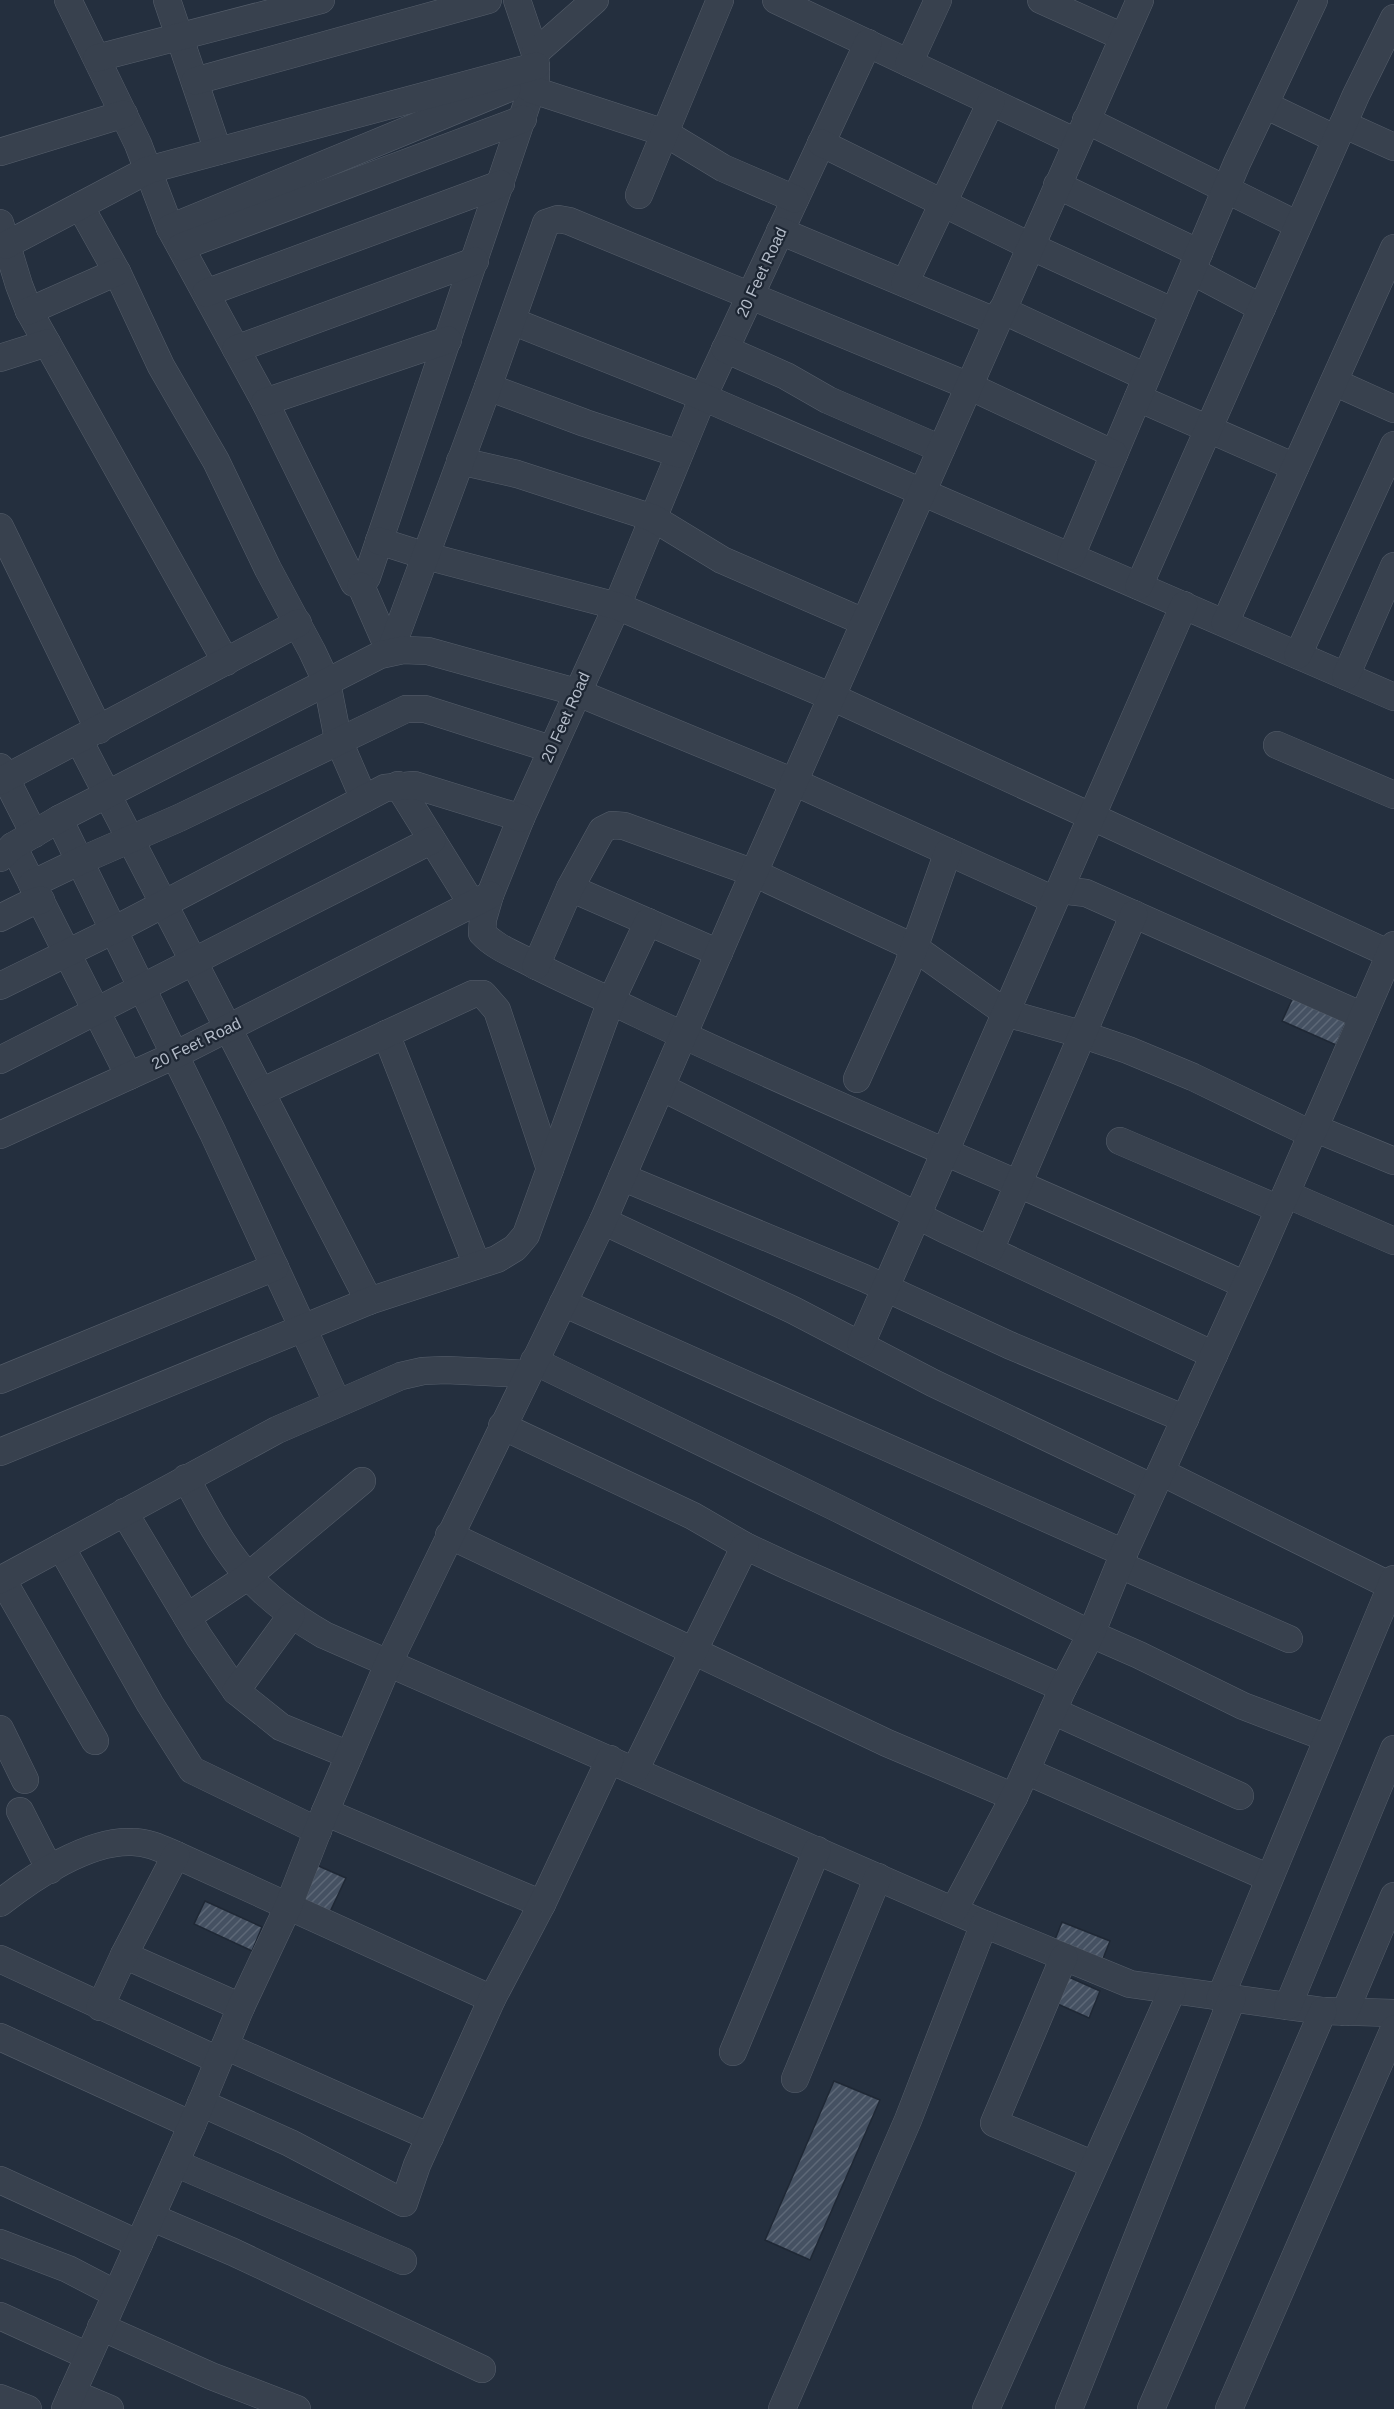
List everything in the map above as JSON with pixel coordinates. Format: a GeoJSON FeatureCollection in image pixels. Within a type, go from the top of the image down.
{"type":"FeatureCollection","features":[{"type":"Feature","properties":{"kind":"street"},"geometry":{"type":"LineString","coordinates":[[68,0],[124,114],[175,237],[266,402],[354,583],[361,586],[390,652]]}},
{"type":"Feature","properties":{"kind":"street"},"geometry":{"type":"LineString","coordinates":[[167,0],[218,152]]}},
{"type":"Feature","properties":{"kind":"street"},"geometry":{"type":"LineString","coordinates":[[195,81],[488,0]]}},
{"type":"Feature","properties":{"kind":"street"},"geometry":{"type":"LineString","coordinates":[[361,586],[367,577],[523,119],[532,74],[517,0]]}},
{"type":"Feature","properties":{"kind":"street"},"geometry":{"type":"LineString","coordinates":[[175,237],[532,74],[594,0]]}},
{"type":"Feature","properties":{"kind":"street"},"geometry":{"type":"LineString","coordinates":[[639,195],[720,0]]}},
{"type":"Feature","properties":{"kind":"street"},"geometry":{"type":"LineString","coordinates":[[776,0],[991,102],[1081,131],[1227,188],[1298,225]]}},
{"type":"Feature","properties":{"kind":"street"},"geometry":{"type":"LineString","coordinates":[[909,63],[938,0]]}},
{"type":"Feature","properties":{"kind":"street"},"geometry":{"type":"LineString","coordinates":[[1041,0],[1123,38]]}},
{"type":"Feature","properties":{"kind":"street"},"geometry":{"type":"LineString","coordinates":[[110,2409],[68,2401],[197,2114],[241,2007],[288,1907],[321,1821],[389,1662],[603,1221],[864,622],[1140,0]]}},
{"type":"Feature","properties":{"kind":"street"},"geometry":{"type":"LineString","coordinates":[[1071,556],[1227,188],[1314,0]]}},
{"type":"Feature","properties":{"kind":"street"},"geometry":{"type":"LineString","coordinates":[[97,58],[180,37],[251,8],[316,1]]}},
{"type":"Feature","properties":{"kind":"street"},"geometry":{"type":"LineString","coordinates":[[1139,586],[1339,132],[1394,18]]}},
{"type":"Feature","properties":{"kind":"street","name":"20 Feet Road"},"geometry":{"type":"LineString","coordinates":[[0,1135],[175,1055],[481,899],[617,606],[702,398],[867,44]]}},
{"type":"Feature","properties":{"kind":"street"},"geometry":{"type":"LineString","coordinates":[[226,662],[29,310],[4,246],[148,170],[532,74],[665,133],[723,168],[795,199]]}},
{"type":"Feature","properties":{"kind":"street"},"geometry":{"type":"LineString","coordinates":[[905,283],[991,102]]}},
{"type":"Feature","properties":{"kind":"street"},"geometry":{"type":"LineString","coordinates":[[1265,105],[1339,132],[1394,147]]}},
{"type":"Feature","properties":{"kind":"street"},"geometry":{"type":"LineString","coordinates":[[0,152],[124,114]]}},
{"type":"Feature","properties":{"kind":"street"},"geometry":{"type":"LineString","coordinates":[[175,237],[523,119]]}},
{"type":"Feature","properties":{"kind":"street"},"geometry":{"type":"LineString","coordinates":[[821,142],[1030,246],[1174,312]]}},
{"type":"Feature","properties":{"kind":"street"},"geometry":{"type":"LineString","coordinates":[[206,293],[501,184]]}},
{"type":"Feature","properties":{"kind":"street"},"geometry":{"type":"LineString","coordinates":[[1057,185],[1195,262],[1262,308]]}},
{"type":"Feature","properties":{"kind":"street"},"geometry":{"type":"LineString","coordinates":[[80,206],[117,272],[161,366],[216,461],[268,569],[298,623],[327,684],[338,739],[364,799]]}},
{"type":"Feature","properties":{"kind":"street"},"geometry":{"type":"LineString","coordinates":[[390,652],[546,223],[558,219],[569,221],[751,294],[969,386],[1114,454]]}},
{"type":"Feature","properties":{"kind":"street"},"geometry":{"type":"LineString","coordinates":[[780,231],[905,283],[999,316],[1142,388],[1208,430],[1295,467]]}},
{"type":"Feature","properties":{"kind":"street"},"geometry":{"type":"LineString","coordinates":[[1225,623],[1394,248]]}},
{"type":"Feature","properties":{"kind":"street"},"geometry":{"type":"LineString","coordinates":[[236,349],[475,261]]}},
{"type":"Feature","properties":{"kind":"street"},"geometry":{"type":"LineString","coordinates":[[29,310],[117,272]]}},
{"type":"Feature","properties":{"kind":"street"},"geometry":{"type":"LineString","coordinates":[[512,321],[922,491],[1346,676],[1392,690]]}},
{"type":"Feature","properties":{"kind":"street"},"geometry":{"type":"LineString","coordinates":[[266,402],[448,340]]}},
{"type":"Feature","properties":{"kind":"street"},"geometry":{"type":"LineString","coordinates":[[0,358],[47,343]]}},
{"type":"Feature","properties":{"kind":"street"},"geometry":{"type":"LineString","coordinates":[[725,350],[786,376],[828,400],[941,449]]}},
{"type":"Feature","properties":{"kind":"street"},"geometry":{"type":"LineString","coordinates":[[1334,382],[1394,409]]}},
{"type":"Feature","properties":{"kind":"street"},"geometry":{"type":"LineString","coordinates":[[488,387],[585,423],[679,454]]}},
{"type":"Feature","properties":{"kind":"street"},"geometry":{"type":"LineString","coordinates":[[1298,655],[1394,445]]}},
{"type":"Feature","properties":{"kind":"street"},"geometry":{"type":"LineString","coordinates":[[460,460],[517,474],[653,518],[722,560],[864,622]]}},
{"type":"Feature","properties":{"kind":"street"},"geometry":{"type":"LineString","coordinates":[[0,527],[89,735],[106,795],[131,838],[369,1301]]}},
{"type":"Feature","properties":{"kind":"street"},"geometry":{"type":"LineString","coordinates":[[379,541],[426,556],[617,606],[832,697],[1091,818],[1392,949],[1091,1634],[1058,1699],[1014,1797],[954,1910]]}},
{"type":"Feature","properties":{"kind":"street"},"geometry":{"type":"LineString","coordinates":[[1346,676],[1394,566]]}},
{"type":"Feature","properties":{"kind":"street"},"geometry":{"type":"LineString","coordinates":[[861,1344],[1184,605]]}},
{"type":"Feature","properties":{"kind":"street"},"geometry":{"type":"LineString","coordinates":[[129,1076],[16,846],[2,775],[89,735],[298,623]]}},
{"type":"Feature","properties":{"kind":"street"},"geometry":{"type":"LineString","coordinates":[[16,846],[59,819],[327,684],[380,654],[403,650],[428,651],[576,692],[794,782],[1052,899],[1059,890]]}},
{"type":"Feature","properties":{"kind":"street"},"geometry":{"type":"LineString","coordinates":[[0,918],[28,904],[37,892],[80,861],[179,818],[406,708],[425,709],[551,749]]}},
{"type":"Feature","properties":{"kind":"street"},"geometry":{"type":"LineString","coordinates":[[1276,745],[1394,795]]}},
{"type":"Feature","properties":{"kind":"street"},"geometry":{"type":"LineString","coordinates":[[398,785],[432,840],[481,899],[482,933],[490,942],[683,1036],[1245,1285]]}},
{"type":"Feature","properties":{"kind":"street"},"geometry":{"type":"LineString","coordinates":[[0,986],[114,930],[385,788],[414,785],[520,818]]}},
{"type":"Feature","properties":{"kind":"street"},"geometry":{"type":"LineString","coordinates":[[59,819],[175,1055],[337,1402]]}},
{"type":"Feature","properties":{"kind":"street"},"geometry":{"type":"LineString","coordinates":[[536,966],[570,888],[602,830],[612,825],[624,826],[754,873],[915,948],[1006,1013],[1081,1034],[1193,1077],[1306,1132],[1314,1128],[1394,1161]]}},
{"type":"Feature","properties":{"kind":"street"},"geometry":{"type":"LineString","coordinates":[[0,1060],[432,840]]}},
{"type":"Feature","properties":{"kind":"street"},"geometry":{"type":"LineString","coordinates":[[856,1079],[915,948],[948,852]]}},
{"type":"Feature","properties":{"kind":"street"},"geometry":{"type":"LineString","coordinates":[[570,888],[719,953]]}},
{"type":"Feature","properties":{"kind":"street"},"geometry":{"type":"LineString","coordinates":[[1059,890],[1086,892],[1363,1016]]}},
{"type":"Feature","properties":{"kind":"street"},"geometry":{"type":"LineString","coordinates":[[990,1250],[1134,914]]}},
{"type":"Feature","properties":{"kind":"street"},"geometry":{"type":"LineString","coordinates":[[0,1452],[369,1301],[497,1259],[515,1248],[526,1235],[611,1001],[648,922]]}},
{"type":"Feature","properties":{"kind":"street"},"geometry":{"type":"LineString","coordinates":[[261,1092],[473,994],[483,994],[490,999],[497,1010],[550,1169]]}},
{"type":"Feature","properties":{"kind":"street"},"geometry":{"type":"LineString","coordinates":[[386,1034],[477,1265]]}},
{"type":"Feature","properties":{"kind":"street"},"geometry":{"type":"LineString","coordinates":[[661,1087],[990,1250],[1214,1355]]}},
{"type":"Feature","properties":{"kind":"street"},"geometry":{"type":"LineString","coordinates":[[1120,1141],[1282,1202],[1394,1240]]}},
{"type":"Feature","properties":{"kind":"street"},"geometry":{"type":"LineString","coordinates":[[622,1177],[886,1288],[1009,1345],[1185,1419]]}},
{"type":"Feature","properties":{"kind":"street"},"geometry":{"type":"LineString","coordinates":[[603,1221],[861,1344],[933,1383],[1393,1583],[1269,1878],[1226,1998],[1069,2409]]}},
{"type":"Feature","properties":{"kind":"street"},"geometry":{"type":"LineString","coordinates":[[0,1380],[275,1267]]}},
{"type":"Feature","properties":{"kind":"street"},"geometry":{"type":"LineString","coordinates":[[563,1303],[1122,1559],[1289,1639]]}},
{"type":"Feature","properties":{"kind":"street"},"geometry":{"type":"LineString","coordinates":[[95,1741],[1,1579],[277,1430],[401,1376],[423,1371],[531,1368],[837,1508],[1091,1634],[1243,1706],[1327,1738]]}},
{"type":"Feature","properties":{"kind":"street"},"geometry":{"type":"LineString","coordinates":[[502,1426],[693,1516],[745,1546],[1058,1699],[1239,1796]]}},
{"type":"Feature","properties":{"kind":"street"},"geometry":{"type":"LineString","coordinates":[[186,1478],[214,1532],[247,1577],[291,1616],[324,1635],[984,1924],[1130,1984],[1288,2006],[1334,2011],[1394,2013]]}},
{"type":"Feature","properties":{"kind":"street"},"geometry":{"type":"LineString","coordinates":[[187,1617],[247,1577],[362,1481]]}},
{"type":"Feature","properties":{"kind":"street"},"geometry":{"type":"LineString","coordinates":[[124,1512],[187,1617],[236,1691],[281,1727],[349,1755]]}},
{"type":"Feature","properties":{"kind":"street"},"geometry":{"type":"LineString","coordinates":[[449,1535],[887,1743],[1014,1797]]}},
{"type":"Feature","properties":{"kind":"street"},"geometry":{"type":"LineString","coordinates":[[635,1770],[745,1546]]}},
{"type":"Feature","properties":{"kind":"street"},"geometry":{"type":"LineString","coordinates":[[61,1547],[150,1704],[192,1770],[542,1904]]}},
{"type":"Feature","properties":{"kind":"street"},"geometry":{"type":"LineString","coordinates":[[236,1691],[291,1616]]}},
{"type":"Feature","properties":{"kind":"street"},"geometry":{"type":"LineString","coordinates":[[0,1729],[6,1756],[25,1780]]}},
{"type":"Feature","properties":{"kind":"street"},"geometry":{"type":"LineString","coordinates":[[1288,2006],[1394,1749]]}},
{"type":"Feature","properties":{"kind":"street"},"geometry":{"type":"LineString","coordinates":[[0,2037],[197,2114],[290,2143],[404,2203],[430,2137],[492,1998],[542,1904],[610,1759]]}},
{"type":"Feature","properties":{"kind":"street"},"geometry":{"type":"LineString","coordinates":[[1026,1771],[1269,1878]]}},
{"type":"Feature","properties":{"kind":"street"},"geometry":{"type":"LineString","coordinates":[[20,1811],[50,1870]]}},
{"type":"Feature","properties":{"kind":"street"},"geometry":{"type":"LineString","coordinates":[[3,1893],[86,1851],[108,1844],[132,1842],[154,1846],[492,1998]]}},
{"type":"Feature","properties":{"kind":"street"},"geometry":{"type":"LineString","coordinates":[[734,2052],[817,1850]]}},
{"type":"Feature","properties":{"kind":"street"},"geometry":{"type":"LineString","coordinates":[[100,2007],[176,1855]]}},
{"type":"Feature","properties":{"kind":"street"},"geometry":{"type":"LineString","coordinates":[[795,2079],[878,1877]]}},
{"type":"Feature","properties":{"kind":"street"},"geometry":{"type":"LineString","coordinates":[[1151,2409],[1334,2011],[1394,1896]]}},
{"type":"Feature","properties":{"kind":"street"},"geometry":{"type":"LineString","coordinates":[[782,2409],[908,2120],[984,1924]]}},
{"type":"Feature","properties":{"kind":"street"},"geometry":{"type":"LineString","coordinates":[[124,1955],[241,2007]]}},
{"type":"Feature","properties":{"kind":"street"},"geometry":{"type":"LineString","coordinates":[[1064,1957],[994,2123],[1094,2165]]}},
{"type":"Feature","properties":{"kind":"street"},"geometry":{"type":"LineString","coordinates":[[0,1959],[100,2007],[430,2137]]}},
{"type":"Feature","properties":{"kind":"street"},"geometry":{"type":"LineString","coordinates":[[986,2409],[1172,1991]]}},
{"type":"Feature","properties":{"kind":"street"},"geometry":{"type":"LineString","coordinates":[[1229,2409],[1394,2029]]}},
{"type":"Feature","properties":{"kind":"street"},"geometry":{"type":"LineString","coordinates":[[175,2163],[403,2261]]}},
{"type":"Feature","properties":{"kind":"street"},"geometry":{"type":"LineString","coordinates":[[0,2180],[139,2244]]}},
{"type":"Feature","properties":{"kind":"street"},"geometry":{"type":"LineString","coordinates":[[151,2217],[234,2252],[482,2368]]}},
{"type":"Feature","properties":{"kind":"street"},"geometry":{"type":"LineString","coordinates":[[0,2243],[68,2269],[116,2294]]}},
{"type":"Feature","properties":{"kind":"street"},"geometry":{"type":"LineString","coordinates":[[0,2316],[88,2356]]}},
{"type":"Feature","properties":{"kind":"street"},"geometry":{"type":"LineString","coordinates":[[101,2327],[211,2376],[297,2409]]}},
{"type":"Feature","properties":{"kind":"street"},"geometry":{"type":"LineString","coordinates":[[0,2398],[28,2409]]}},
{"type":"Feature","properties":{"kind":"building"},"geometry":{"type":"Polygon","coordinates":[[[1295,993],[1348,1017],[1336,1045],[1282,1021],[1295,993]]]}},
{"type":"Feature","properties":{"kind":"building"},"geometry":{"type":"Polygon","coordinates":[[[314,1864],[346,1878],[328,1916],[297,1901],[314,1864]]]}},
{"type":"Feature","properties":{"kind":"building"},"geometry":{"type":"Polygon","coordinates":[[[205,1901],[262,1927],[252,1951],[194,1924],[205,1901]]]}},
{"type":"Feature","properties":{"kind":"building"},"geometry":{"type":"Polygon","coordinates":[[[1062,1922],[1110,1941],[1100,1966],[1052,1947],[1062,1922]]]}},
{"type":"Feature","properties":{"kind":"building"},"geometry":{"type":"Polygon","coordinates":[[[1062,1974],[1100,1991],[1089,2018],[1051,2001],[1062,1974]]]}},
{"type":"Feature","properties":{"kind":"building"},"geometry":{"type":"Polygon","coordinates":[[[834,2081],[880,2100],[810,2260],[765,2240],[834,2081]]]}}]}
